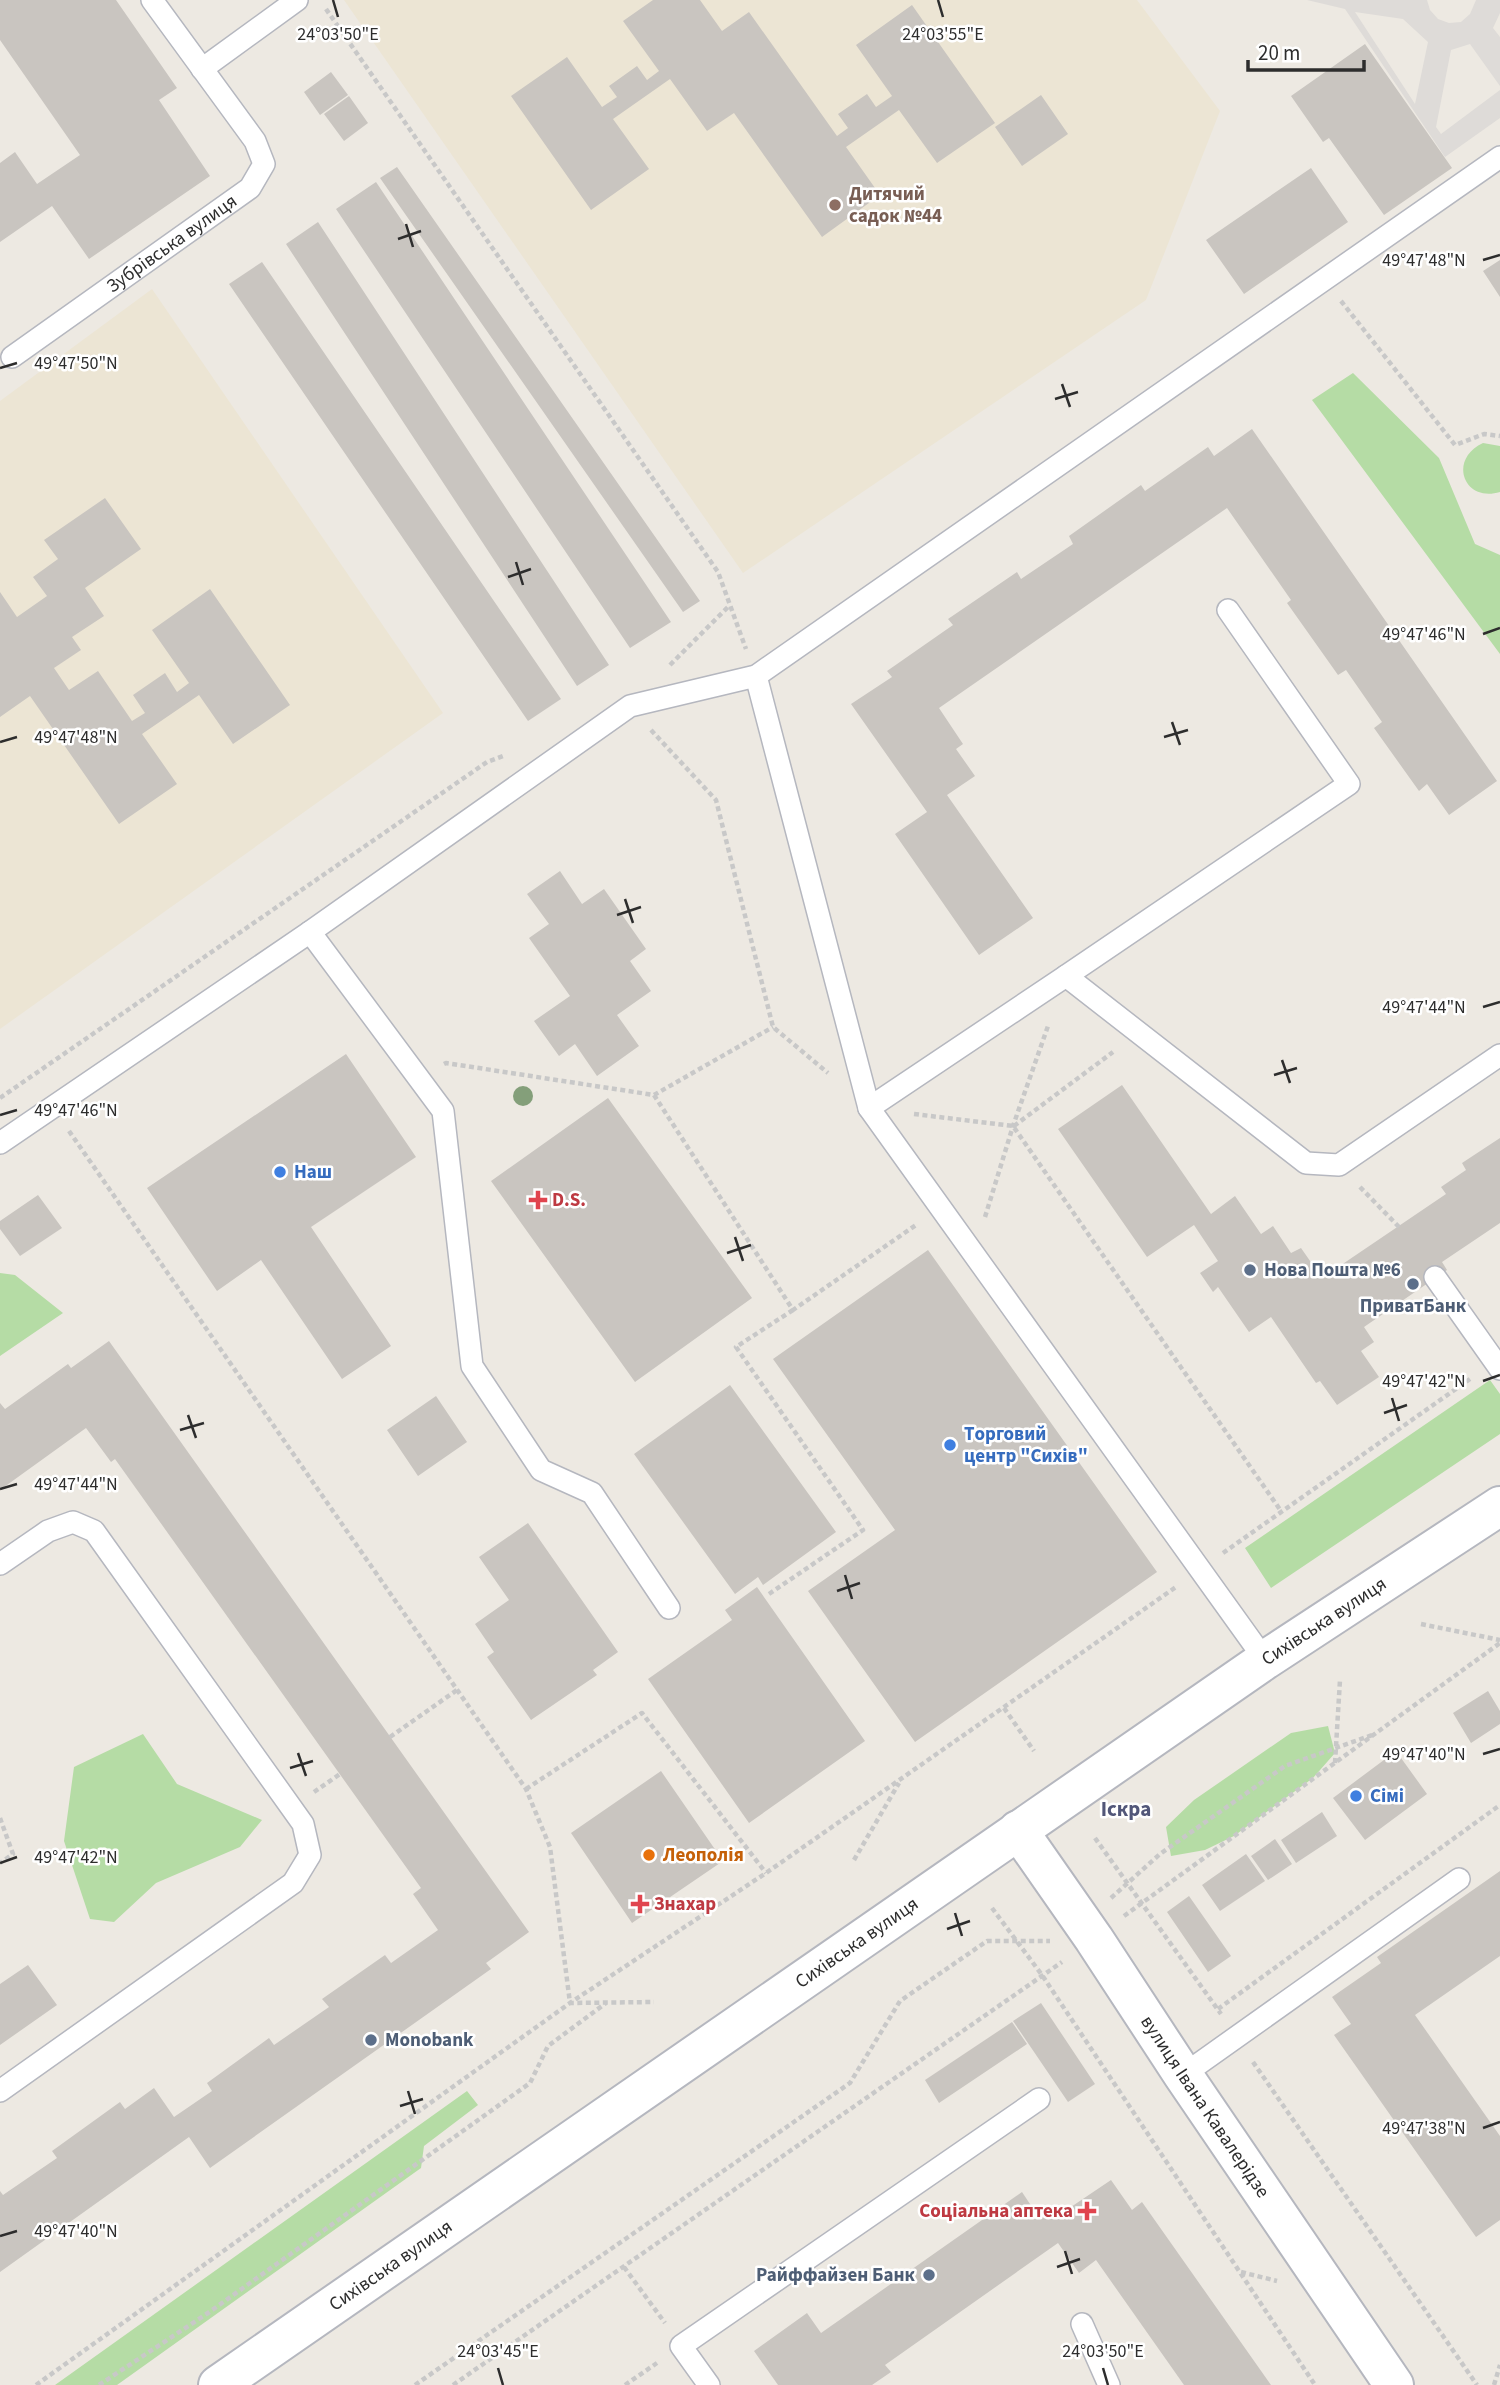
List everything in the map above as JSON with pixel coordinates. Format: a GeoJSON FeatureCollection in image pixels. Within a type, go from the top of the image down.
{"type":"FeatureCollection","features":[{"type":"Feature","properties":{"kind":"main road","name":"Сихівська вулиця"},"geometry":{"type":"LineString","coordinates":[[218,2385],[1265,1660],[1500,1506]]}},
{"type":"Feature","properties":{"kind":"main road","name":"вулиця Івана Кавалерідзе"},"geometry":{"type":"LineString","coordinates":[[1018,1830],[1394,2385]]}},
{"type":"Feature","properties":{"kind":"lane","name":"Зубрівська вулиця"},"geometry":{"type":"LineString","coordinates":[[12,356],[250,188],[264,164],[255,141],[152,0]]}},
{"type":"Feature","properties":{"kind":"lane"},"geometry":{"type":"LineString","coordinates":[[202,69],[297,0]]}},
{"type":"Feature","properties":{"kind":"lane"},"geometry":{"type":"LineString","coordinates":[[0,1143],[310,932],[629,706],[756,676],[1500,157]]}},
{"type":"Feature","properties":{"kind":"lane"},"geometry":{"type":"LineString","coordinates":[[869,1108],[1349,784],[1228,610]]}},
{"type":"Feature","properties":{"kind":"lane"},"geometry":{"type":"LineString","coordinates":[[756,676],[869,1108],[1265,1660]]}},
{"type":"Feature","properties":{"kind":"lane"},"geometry":{"type":"LineString","coordinates":[[310,932],[443,1111],[472,1367],[541,1470],[592,1493],[669,1608]]}},
{"type":"Feature","properties":{"kind":"lane"},"geometry":{"type":"LineString","coordinates":[[1066,976],[1306,1163],[1339,1165],[1500,1055]]}},
{"type":"Feature","properties":{"kind":"lane"},"geometry":{"type":"LineString","coordinates":[[1435,1278],[1497,1365]]}},
{"type":"Feature","properties":{"kind":"lane"},"geometry":{"type":"LineString","coordinates":[[0,1564],[48,1531],[73,1522],[94,1531],[303,1824],[310,1855],[293,1883],[0,2091]]}},
{"type":"Feature","properties":{"kind":"lane"},"geometry":{"type":"LineString","coordinates":[[1183,2075],[1459,1879]]}},
{"type":"Feature","properties":{"kind":"lane"},"geometry":{"type":"LineString","coordinates":[[709,2385],[681,2346],[1039,2099]]}},
{"type":"Feature","properties":{"kind":"lane"},"geometry":{"type":"LineString","coordinates":[[1082,2324],[1110,2385]]}},
{"type":"Feature","properties":{"kind":"path"},"geometry":{"type":"LineString","coordinates":[[320,0],[718,572],[756,676]]}},
{"type":"Feature","properties":{"kind":"path"},"geometry":{"type":"LineString","coordinates":[[1324,279],[1455,445],[1484,434],[1500,436]]}},
{"type":"Feature","properties":{"kind":"path"},"geometry":{"type":"LineString","coordinates":[[629,706],[716,800],[774,1027],[869,1108],[1013,1126],[1139,1033]]}},
{"type":"Feature","properties":{"kind":"path"},"geometry":{"type":"LineString","coordinates":[[973,1255],[1013,1126],[1066,976]]}},
{"type":"Feature","properties":{"kind":"path"},"geometry":{"type":"LineString","coordinates":[[418,1079],[446,1063],[654,1095],[774,1027]]}},
{"type":"Feature","properties":{"kind":"path"},"geometry":{"type":"LineString","coordinates":[[654,1095],[793,1310]]}},
{"type":"Feature","properties":{"kind":"path"},"geometry":{"type":"LineString","coordinates":[[53,1107],[526,1789],[550,1847],[570,2003]]}},
{"type":"Feature","properties":{"kind":"path"},"geometry":{"type":"LineString","coordinates":[[1013,1126],[1281,1511]]}},
{"type":"Feature","properties":{"kind":"path"},"geometry":{"type":"LineString","coordinates":[[1339,1165],[1399,1227]]}},
{"type":"Feature","properties":{"kind":"path"},"geometry":{"type":"LineString","coordinates":[[769,1594],[863,1530],[736,1346],[940,1209]]}},
{"type":"Feature","properties":{"kind":"path"},"geometry":{"type":"LineString","coordinates":[[36,2385],[570,2003],[766,1873],[1281,1511],[1497,1365]]}},
{"type":"Feature","properties":{"kind":"path"},"geometry":{"type":"LineString","coordinates":[[1420,1624],[1500,1641]]}},
{"type":"Feature","properties":{"kind":"path"},"geometry":{"type":"LineString","coordinates":[[1124,1916],[1500,1641]]}},
{"type":"Feature","properties":{"kind":"path"},"geometry":{"type":"LineString","coordinates":[[1335,1763],[1340,1680]]}},
{"type":"Feature","properties":{"kind":"path"},"geometry":{"type":"LineString","coordinates":[[390,1737],[457,1690]]}},
{"type":"Feature","properties":{"kind":"path"},"geometry":{"type":"LineString","coordinates":[[1004,1708],[1034,1751]]}},
{"type":"Feature","properties":{"kind":"path"},"geometry":{"type":"LineString","coordinates":[[526,1789],[642,1713],[766,1873]]}},
{"type":"Feature","properties":{"kind":"path"},"geometry":{"type":"LineString","coordinates":[[1122,1889],[1160,1854],[1285,1766],[1375,1734]]}},
{"type":"Feature","properties":{"kind":"path"},"geometry":{"type":"LineString","coordinates":[[854,1860],[901,1779]]}},
{"type":"Feature","properties":{"kind":"path"},"geometry":{"type":"LineString","coordinates":[[1218,2009],[1500,1805]]}},
{"type":"Feature","properties":{"kind":"path"},"geometry":{"type":"LineString","coordinates":[[0,1818],[13,1854],[0,1863]]}},
{"type":"Feature","properties":{"kind":"path"},"geometry":{"type":"LineString","coordinates":[[1095,1838],[1223,2017]]}},
{"type":"Feature","properties":{"kind":"path"},"geometry":{"type":"LineString","coordinates":[[992,1908],[1042,1975],[1315,2385]]}},
{"type":"Feature","properties":{"kind":"path"},"geometry":{"type":"LineString","coordinates":[[415,2385],[850,2083],[900,2001],[987,1941],[1051,1941]]}},
{"type":"Feature","properties":{"kind":"path"},"geometry":{"type":"LineString","coordinates":[[453,2385],[1042,1975]]}},
{"type":"Feature","properties":{"kind":"path"},"geometry":{"type":"LineString","coordinates":[[99,2385],[208,2313],[530,2083],[548,2046],[607,2002]]}},
{"type":"Feature","properties":{"kind":"path"},"geometry":{"type":"LineString","coordinates":[[570,2003],[654,2002]]}},
{"type":"Feature","properties":{"kind":"path"},"geometry":{"type":"LineString","coordinates":[[1251,2059],[1477,2385]]}},
{"type":"Feature","properties":{"kind":"path"},"geometry":{"type":"LineString","coordinates":[[624,2267],[681,2346],[625,2385]]}},
{"type":"Feature","properties":{"kind":"path"},"geometry":{"type":"LineString","coordinates":[[1239,2272],[1284,2283]]}},
{"type":"Feature","properties":{"kind":"path"},"geometry":{"type":"LineString","coordinates":[[1494,2385],[1500,2365]]}},
{"type":"Feature","properties":{"kind":"shaded area","name":"Дитячий садок №44"},"geometry":{"type":"Polygon","coordinates":[[[344,0],[1137,0],[1220,111],[1146,300],[743,573],[344,0]]]}},
{"type":"Feature","properties":{"kind":"shaded area"},"geometry":{"type":"Polygon","coordinates":[[[1307,0],[1427,0],[1430,10],[1438,19],[1449,23],[1461,22],[1470,14],[1476,0],[1500,0],[1500,13],[1493,28],[1500,37],[1500,86],[1470,44],[1451,50],[1436,127],[1441,134],[1500,90],[1500,118],[1445,157],[1345,9],[1307,0]],[[1355,12],[1415,104],[1428,42],[1403,19],[1355,12]]]}},
{"type":"Feature","properties":{"kind":"shaded area"},"geometry":{"type":"Polygon","coordinates":[[[152,289],[443,713],[0,1029],[0,401],[152,289]]]}},
{"type":"Feature","properties":{"kind":"green space"},"geometry":{"type":"Polygon","coordinates":[[[1353,373],[1439,458],[1475,544],[1500,555],[1500,654],[1312,400],[1353,373]]]}},
{"type":"Feature","properties":{"kind":"green space"},"geometry":{"type":"Polygon","coordinates":[[[1483,443],[1500,446],[1500,492],[1487,494],[1477,491],[1469,486],[1464,478],[1466,459],[1472,450],[1483,443]]]}},
{"type":"Feature","properties":{"kind":"green space"},"geometry":{"type":"Polygon","coordinates":[[[0,1273],[15,1275],[63,1313],[0,1356],[0,1273]]]}},
{"type":"Feature","properties":{"kind":"green space"},"geometry":{"type":"Polygon","coordinates":[[[1490,1380],[1500,1394],[1500,1434],[1271,1588],[1245,1548],[1490,1380]]]}},
{"type":"Feature","properties":{"kind":"green space"},"geometry":{"type":"Polygon","coordinates":[[[1328,1726],[1335,1753],[1313,1778],[1234,1836],[1205,1850],[1171,1856],[1166,1827],[1194,1800],[1291,1733],[1328,1726]]]}},
{"type":"Feature","properties":{"kind":"green space"},"geometry":{"type":"Polygon","coordinates":[[[143,1734],[177,1784],[262,1820],[240,1847],[156,1883],[114,1922],[90,1919],[64,1841],[74,1767],[143,1734]]]}},
{"type":"Feature","properties":{"kind":"green space"},"geometry":{"type":"Polygon","coordinates":[[[467,2091],[478,2105],[424,2146],[421,2168],[117,2385],[55,2385],[467,2091]]]}},
{"type":"Feature","properties":{"kind":"building"},"geometry":{"type":"Polygon","coordinates":[[[0,0],[116,0],[177,88],[159,100],[210,176],[89,259],[52,206],[0,242],[0,163],[15,152],[37,184],[80,155],[0,40],[0,0]]]}},
{"type":"Feature","properties":{"kind":"building"},"geometry":{"type":"Polygon","coordinates":[[[653,0],[700,0],[722,31],[749,12],[837,136],[848,128],[838,114],[867,94],[876,107],[892,96],[856,45],[912,5],[995,123],[937,163],[899,110],[846,147],[880,195],[822,237],[734,113],[707,131],[670,79],[613,119],[649,169],[591,210],[511,96],[567,57],[602,107],[617,97],[609,86],[637,66],[647,80],[659,71],[623,21],[653,0]]]}},
{"type":"Feature","properties":{"kind":"building"},"geometry":{"type":"Polygon","coordinates":[[[1365,44],[1452,168],[1384,215],[1329,138],[1323,142],[1291,96],[1365,44]]]}},
{"type":"Feature","properties":{"kind":"building"},"geometry":{"type":"Polygon","coordinates":[[[331,72],[348,95],[320,115],[304,92],[331,72]]]}},
{"type":"Feature","properties":{"kind":"building"},"geometry":{"type":"Polygon","coordinates":[[[1041,95],[1068,134],[1022,166],[995,127],[1041,95]]]}},
{"type":"Feature","properties":{"kind":"building"},"geometry":{"type":"Polygon","coordinates":[[[349,96],[368,123],[344,141],[324,114],[349,96]]]}},
{"type":"Feature","properties":{"kind":"building"},"geometry":{"type":"Polygon","coordinates":[[[397,167],[700,601],[683,612],[380,178],[397,167]]]}},
{"type":"Feature","properties":{"kind":"building"},"geometry":{"type":"Polygon","coordinates":[[[1311,168],[1348,222],[1244,294],[1206,240],[1311,168]]]}},
{"type":"Feature","properties":{"kind":"building"},"geometry":{"type":"Polygon","coordinates":[[[376,182],[671,622],[630,648],[336,209],[376,182]]]}},
{"type":"Feature","properties":{"kind":"building"},"geometry":{"type":"Polygon","coordinates":[[[318,222],[609,665],[577,686],[286,244],[318,222]]]}},
{"type":"Feature","properties":{"kind":"building"},"geometry":{"type":"Polygon","coordinates":[[[1500,260],[1500,297],[1483,271],[1500,260]]]}},
{"type":"Feature","properties":{"kind":"building"},"geometry":{"type":"Polygon","coordinates":[[[262,262],[561,699],[528,721],[229,284],[262,262]]]}},
{"type":"Feature","properties":{"kind":"building"},"geometry":{"type":"Polygon","coordinates":[[[1252,429],[1497,781],[1449,815],[1427,784],[1419,791],[1374,728],[1382,722],[1346,670],[1338,675],[1287,603],[1291,600],[1227,508],[939,708],[963,744],[956,749],[975,776],[947,795],[1033,918],[979,955],[895,834],[927,812],[851,704],[892,677],[887,671],[953,625],[948,619],[1017,572],[1021,579],[1073,544],[1069,536],[1141,485],[1145,491],[1208,447],[1214,456],[1252,429]]]}},
{"type":"Feature","properties":{"kind":"building"},"geometry":{"type":"Polygon","coordinates":[[[105,498],[141,549],[85,588],[104,616],[72,637],[81,650],[54,668],[69,690],[98,671],[132,721],[145,713],[133,695],[165,673],[177,692],[189,683],[152,630],[210,589],[290,705],[233,744],[199,695],[142,734],[177,784],[119,824],[30,696],[0,717],[0,592],[17,617],[47,596],[33,577],[58,559],[44,540],[105,498]]]}},
{"type":"Feature","properties":{"kind":"building"},"geometry":{"type":"Polygon","coordinates":[[[560,871],[582,904],[604,889],[646,949],[630,961],[651,991],[617,1015],[639,1046],[597,1076],[575,1044],[559,1056],[534,1021],[570,996],[529,938],[549,924],[527,894],[560,871]]]}},
{"type":"Feature","properties":{"kind":"building"},"geometry":{"type":"Polygon","coordinates":[[[346,1054],[416,1157],[311,1227],[391,1346],[342,1379],[261,1260],[217,1291],[147,1188],[346,1054]]]}},
{"type":"Feature","properties":{"kind":"building"},"geometry":{"type":"Polygon","coordinates":[[[1122,1085],[1211,1214],[1235,1196],[1261,1234],[1273,1226],[1291,1253],[1301,1248],[1322,1278],[1446,1194],[1441,1187],[1466,1170],[1462,1163],[1500,1138],[1500,1223],[1442,1262],[1447,1270],[1364,1327],[1374,1342],[1361,1351],[1379,1377],[1337,1405],[1320,1381],[1316,1383],[1271,1317],[1249,1332],[1218,1287],[1213,1292],[1200,1273],[1218,1261],[1194,1225],[1147,1257],[1058,1129],[1122,1085]]]}},
{"type":"Feature","properties":{"kind":"building"},"geometry":{"type":"Polygon","coordinates":[[[608,1098],[752,1298],[635,1382],[491,1181],[608,1098]]]}},
{"type":"Feature","properties":{"kind":"building"},"geometry":{"type":"Polygon","coordinates":[[[38,1195],[62,1228],[20,1256],[0,1229],[0,1221],[38,1195]]]}},
{"type":"Feature","properties":{"kind":"building","name":"Tорговий центр \"Сихів\""},"geometry":{"type":"Polygon","coordinates":[[[928,1250],[1157,1572],[915,1742],[808,1591],[895,1530],[773,1359],[928,1250]]]}},
{"type":"Feature","properties":{"kind":"building"},"geometry":{"type":"Polygon","coordinates":[[[109,1341],[529,1932],[486,1963],[491,1969],[210,2168],[189,2137],[0,2272],[0,2191],[3,2195],[57,2158],[52,2151],[120,2102],[125,2109],[154,2088],[174,2117],[212,2091],[207,2083],[269,2038],[274,2045],[329,2007],[322,1999],[385,1955],[391,1963],[438,1930],[413,1894],[421,1888],[115,1459],[111,1462],[86,1428],[0,1490],[0,1403],[5,1409],[68,1364],[71,1368],[109,1341]]]}},
{"type":"Feature","properties":{"kind":"building"},"geometry":{"type":"Polygon","coordinates":[[[730,1385],[836,1532],[763,1585],[758,1577],[735,1594],[634,1454],[730,1385]]]}},
{"type":"Feature","properties":{"kind":"building"},"geometry":{"type":"Polygon","coordinates":[[[436,1396],[467,1442],[418,1476],[387,1430],[436,1396]]]}},
{"type":"Feature","properties":{"kind":"building"},"geometry":{"type":"Polygon","coordinates":[[[528,1523],[618,1652],[593,1670],[597,1675],[531,1720],[487,1657],[494,1652],[475,1624],[509,1600],[479,1557],[528,1523]]]}},
{"type":"Feature","properties":{"kind":"building"},"geometry":{"type":"Polygon","coordinates":[[[757,1587],[865,1741],[749,1823],[648,1679],[732,1620],[725,1610],[757,1587]]]}},
{"type":"Feature","properties":{"kind":"building"},"geometry":{"type":"Polygon","coordinates":[[[1488,1691],[1500,1711],[1500,1724],[1471,1743],[1453,1713],[1488,1691]]]}},
{"type":"Feature","properties":{"kind":"building"},"geometry":{"type":"Polygon","coordinates":[[[1396,1751],[1427,1794],[1365,1840],[1333,1798],[1396,1751]]]}},
{"type":"Feature","properties":{"kind":"building"},"geometry":{"type":"Polygon","coordinates":[[[661,1771],[723,1861],[632,1923],[571,1833],[661,1771]]]}},
{"type":"Feature","properties":{"kind":"building"},"geometry":{"type":"Polygon","coordinates":[[[1322,1812],[1337,1836],[1296,1863],[1281,1840],[1322,1812]]]}},
{"type":"Feature","properties":{"kind":"building"},"geometry":{"type":"Polygon","coordinates":[[[1275,1839],[1292,1864],[1268,1880],[1251,1856],[1275,1839]]]}},
{"type":"Feature","properties":{"kind":"building"},"geometry":{"type":"Polygon","coordinates":[[[1246,1854],[1265,1881],[1220,1911],[1202,1885],[1246,1854]]]}},
{"type":"Feature","properties":{"kind":"building"},"geometry":{"type":"Polygon","coordinates":[[[1500,1871],[1500,1956],[1415,2015],[1500,2136],[1500,2220],[1476,2237],[1334,2035],[1351,2024],[1332,1997],[1381,1963],[1377,1957],[1500,1871]]]}},
{"type":"Feature","properties":{"kind":"building"},"geometry":{"type":"Polygon","coordinates":[[[1189,1896],[1231,1956],[1208,1972],[1167,1912],[1189,1896]]]}},
{"type":"Feature","properties":{"kind":"building"},"geometry":{"type":"Polygon","coordinates":[[[28,1965],[57,2005],[0,2045],[0,1984],[28,1965]]]}},
{"type":"Feature","properties":{"kind":"building"},"geometry":{"type":"Polygon","coordinates":[[[1041,2003],[1095,2084],[1068,2102],[1013,2021],[1041,2003]]]}},
{"type":"Feature","properties":{"kind":"building"},"geometry":{"type":"Polygon","coordinates":[[[1012,2022],[1027,2044],[939,2103],[925,2080],[1012,2022]]]}},
{"type":"Feature","properties":{"kind":"building"},"geometry":{"type":"Polygon","coordinates":[[[1111,2180],[1132,2210],[1142,2202],[1271,2385],[1184,2385],[1096,2260],[1079,2273],[1058,2243],[885,2365],[891,2372],[872,2385],[778,2385],[754,2351],[807,2313],[821,2333],[1022,2192],[1040,2219],[1060,2205],[1065,2211],[1111,2180]]]}},
{"type":"Feature","properties":{"kind":"place","name":"Дитячий садок №44"},"geometry":{"type":"Point","coordinates":[835,205]}},
{"type":"Feature","properties":{"kind":"place","name":"Наш"},"geometry":{"type":"Point","coordinates":[280,1172]}},
{"type":"Feature","properties":{"kind":"place","name":"D.S."},"geometry":{"type":"Point","coordinates":[538,1200]}},
{"type":"Feature","properties":{"kind":"place","name":"Нова Пошта №6"},"geometry":{"type":"Point","coordinates":[1250,1270]}},
{"type":"Feature","properties":{"kind":"place","name":"ПриватБанк"},"geometry":{"type":"Point","coordinates":[1413,1284]}},
{"type":"Feature","properties":{"kind":"place","name":"Tорговий центр \"Сихів\""},"geometry":{"type":"Point","coordinates":[950,1445]}},
{"type":"Feature","properties":{"kind":"place","name":"Сімі"},"geometry":{"type":"Point","coordinates":[1356,1796]}},
{"type":"Feature","properties":{"kind":"place","name":"Леополія"},"geometry":{"type":"Point","coordinates":[649,1855]}},
{"type":"Feature","properties":{"kind":"place","name":"Знахар"},"geometry":{"type":"Point","coordinates":[640,1904]}},
{"type":"Feature","properties":{"kind":"place","name":"Monobank"},"geometry":{"type":"Point","coordinates":[371,2040]}},
{"type":"Feature","properties":{"kind":"place","name":"Соціальна аптека"},"geometry":{"type":"Point","coordinates":[1087,2211]}},
{"type":"Feature","properties":{"kind":"place","name":"Райффайзен Банк"},"geometry":{"type":"Point","coordinates":[929,2275]}},
{"type":"Feature","properties":{"kind":"district","name":"Іскра"},"geometry":{"type":"Point","coordinates":[1126,1809]}}]}
